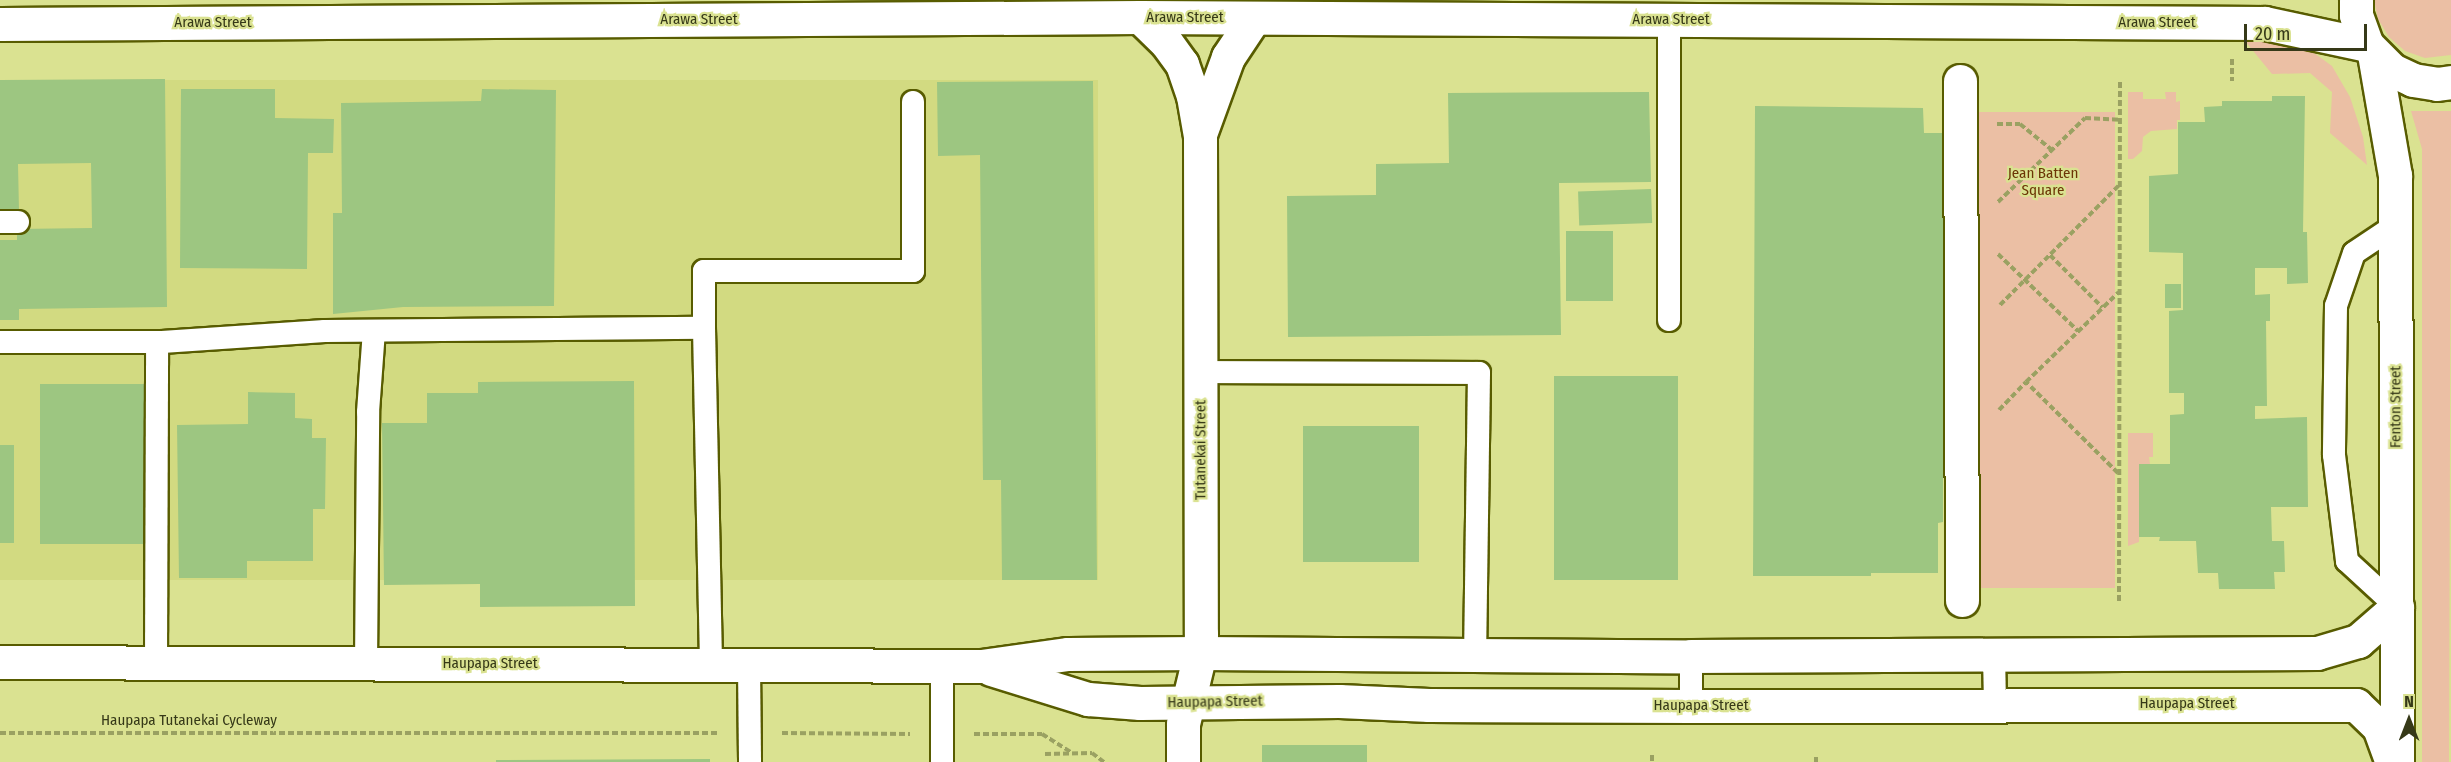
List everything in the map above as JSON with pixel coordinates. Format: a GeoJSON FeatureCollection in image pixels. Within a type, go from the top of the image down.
{"type":"FeatureCollection","features":[{"type":"Feature","properties":{"kind":"street","name":"Fenton Street"},"geometry":{"type":"LineString","coordinates":[[2356,0],[2356,15],[2371,49],[2395,175],[2397,607],[2395,762]]}},
{"type":"Feature","properties":{"kind":"street","name":"Arawa Street"},"geometry":{"type":"LineString","coordinates":[[0,24],[387,11],[1670,20],[2017,11],[2265,23],[2371,49]]}},
{"type":"Feature","properties":{"kind":"street","name":"Tutanekai Street"},"geometry":{"type":"LineString","coordinates":[[1140,17],[1166,42],[1182,64],[1193,96],[1200,136],[1200,653],[1183,724],[1183,762]]}},
{"type":"Feature","properties":{"kind":"street","name":"Tutanekai Street"},"geometry":{"type":"LineString","coordinates":[[1200,136],[1228,57],[1254,18]]}},
{"type":"Feature","properties":{"kind":"street"},"geometry":{"type":"LineString","coordinates":[[2371,49],[2392,70],[2414,80],[2437,84],[2451,82]]}},
{"type":"Feature","properties":{"kind":"street"},"geometry":{"type":"LineString","coordinates":[[1960,81],[1966,234],[1961,344],[1962,600]]}},
{"type":"Feature","properties":{"kind":"street","name":"Haupapa Street"},"geometry":{"type":"LineString","coordinates":[[0,662],[981,666],[1068,654],[1691,656],[1994,653],[2317,654],[2358,640],[2397,607]]}},
{"type":"Feature","properties":{"kind":"street","name":"Haupapa Street"},"geometry":{"type":"LineString","coordinates":[[981,666],[1088,699],[1187,703],[1340,701],[1429,705],[2356,705],[2379,727],[2395,762]]}},
{"type":"Feature","properties":{"kind":"lane"},"geometry":{"type":"LineString","coordinates":[[1669,320],[1670,20]]}},
{"type":"Feature","properties":{"kind":"lane"},"geometry":{"type":"LineString","coordinates":[[711,665],[714,466],[704,328],[704,271],[913,271],[913,102]]}},
{"type":"Feature","properties":{"kind":"lane"},"geometry":{"type":"LineString","coordinates":[[2396,225],[2354,254],[2336,306],[2334,455],[2347,561],[2397,607]]}},
{"type":"Feature","properties":{"kind":"lane"},"geometry":{"type":"LineString","coordinates":[[0,342],[157,342],[374,331],[704,328]]}},
{"type":"Feature","properties":{"kind":"lane"},"geometry":{"type":"LineString","coordinates":[[366,664],[368,412],[374,331]]}},
{"type":"Feature","properties":{"kind":"lane"},"geometry":{"type":"LineString","coordinates":[[156,662],[157,342]]}},
{"type":"Feature","properties":{"kind":"lane"},"geometry":{"type":"LineString","coordinates":[[1200,372],[1479,373],[1475,654]]}},
{"type":"Feature","properties":{"kind":"lane"},"geometry":{"type":"LineString","coordinates":[[1994,653],[1995,704]]}},
{"type":"Feature","properties":{"kind":"lane"},"geometry":{"type":"LineString","coordinates":[[1691,656],[1691,706]]}},
{"type":"Feature","properties":{"kind":"lane"},"geometry":{"type":"LineString","coordinates":[[749,665],[750,762]]}},
{"type":"Feature","properties":{"kind":"lane"},"geometry":{"type":"LineString","coordinates":[[942,666],[942,762]]}},
{"type":"Feature","properties":{"kind":"path"},"geometry":{"type":"LineString","coordinates":[[2119,601],[2120,81]]}},
{"type":"Feature","properties":{"kind":"path"},"geometry":{"type":"LineString","coordinates":[[2078,331],[2025,279],[1966,234],[2085,118],[2120,120]]}},
{"type":"Feature","properties":{"kind":"path"},"geometry":{"type":"LineString","coordinates":[[1960,123],[2020,124],[2052,150]]}},
{"type":"Feature","properties":{"kind":"path"},"geometry":{"type":"LineString","coordinates":[[1961,344],[2120,184]]}},
{"type":"Feature","properties":{"kind":"path"},"geometry":{"type":"LineString","coordinates":[[2050,255],[2102,307]]}},
{"type":"Feature","properties":{"kind":"path"},"geometry":{"type":"LineString","coordinates":[[2119,292],[2026,382],[2119,474]]}},
{"type":"Feature","properties":{"kind":"path","name":"Haupapa Tutanekai Cycleway"},"geometry":{"type":"LineString","coordinates":[[0,733],[448,733]]}},
{"type":"Feature","properties":{"kind":"path"},"geometry":{"type":"LineString","coordinates":[[1042,734],[1073,753]]}},
{"type":"Feature","properties":{"kind":"path"},"geometry":{"type":"LineString","coordinates":[[1045,754],[1092,753],[1104,762]]}},
{"type":"Feature","properties":{"kind":"path"},"geometry":{"type":"LineString","coordinates":[[1652,755],[1652,762]]}},
{"type":"Feature","properties":{"kind":"shaded area"},"geometry":{"type":"Polygon","coordinates":[[[0,80],[1098,80],[1098,580],[0,580],[0,80]]]}},
{"type":"Feature","properties":{"kind":"green space"},"geometry":{"type":"Polygon","coordinates":[[[2374,0],[2451,0],[2451,55],[2425,58],[2405,51],[2389,37],[2378,19],[2374,0]]]}},
{"type":"Feature","properties":{"kind":"green space"},"geometry":{"type":"Polygon","coordinates":[[[2266,40],[2310,50],[2332,66],[2350,97],[2363,137],[2367,165],[2330,133],[2332,92],[2310,73],[2272,74],[2245,41],[2266,40]]]}},
{"type":"Feature","properties":{"kind":"green space"},"geometry":{"type":"Polygon","coordinates":[[[2128,92],[2143,92],[2143,99],[2166,99],[2165,92],[2176,92],[2176,102],[2180,101],[2180,120],[2177,120],[2177,129],[2151,131],[2143,137],[2142,151],[2133,159],[2128,159],[2128,92]]]}},
{"type":"Feature","properties":{"kind":"green space"},"geometry":{"type":"Polygon","coordinates":[[[2411,111],[2451,111],[2449,762],[2422,762],[2422,149],[2411,111]]]}},
{"type":"Feature","properties":{"kind":"green space","name":"Jean Batten Square"},"geometry":{"type":"Polygon","coordinates":[[[1974,112],[2115,112],[2115,588],[1974,588],[1974,112]]]}},
{"type":"Feature","properties":{"kind":"green space"},"geometry":{"type":"Polygon","coordinates":[[[2128,433],[2153,433],[2153,457],[2149,457],[2150,464],[2139,465],[2139,542],[2128,546],[2128,433]]]}},
{"type":"Feature","properties":{"kind":"building"},"geometry":{"type":"Polygon","coordinates":[[[165,79],[167,307],[19,309],[19,320],[0,320],[0,240],[17,240],[17,229],[92,228],[91,163],[18,164],[19,211],[0,211],[0,80],[165,79]]]}},
{"type":"Feature","properties":{"kind":"building"},"geometry":{"type":"Polygon","coordinates":[[[1093,81],[1097,580],[1002,580],[1001,480],[983,480],[980,155],[938,156],[937,82],[1093,81]]]}},
{"type":"Feature","properties":{"kind":"building"},"geometry":{"type":"Polygon","coordinates":[[[181,89],[275,89],[275,118],[334,119],[333,153],[308,153],[307,269],[180,268],[181,89]]]}},
{"type":"Feature","properties":{"kind":"building"},"geometry":{"type":"Polygon","coordinates":[[[482,89],[556,90],[554,306],[403,307],[333,314],[333,213],[342,213],[341,103],[481,101],[482,89]]]}},
{"type":"Feature","properties":{"kind":"building"},"geometry":{"type":"Polygon","coordinates":[[[1649,92],[1651,182],[1559,183],[1561,335],[1288,337],[1287,196],[1376,195],[1376,164],[1449,163],[1448,93],[1649,92]]]}},
{"type":"Feature","properties":{"kind":"building"},"geometry":{"type":"Polygon","coordinates":[[[2272,96],[2305,96],[2303,232],[2307,232],[2308,283],[2287,284],[2287,268],[2255,268],[2255,295],[2270,294],[2270,321],[2266,321],[2267,406],[2255,406],[2255,419],[2307,417],[2308,507],[2271,507],[2272,541],[2284,541],[2285,572],[2274,572],[2275,589],[2219,589],[2218,573],[2198,573],[2196,541],[2159,541],[2160,537],[2139,537],[2139,464],[2170,464],[2170,415],[2184,414],[2184,393],[2169,393],[2169,311],[2183,310],[2183,253],[2149,252],[2149,176],[2178,174],[2178,122],[2205,122],[2204,107],[2222,106],[2222,101],[2272,101],[2272,96]]]}},
{"type":"Feature","properties":{"kind":"building"},"geometry":{"type":"Polygon","coordinates":[[[1755,106],[1923,108],[1924,133],[1943,133],[1943,522],[1938,523],[1938,573],[1871,573],[1871,576],[1753,576],[1755,106]]]}},
{"type":"Feature","properties":{"kind":"building"},"geometry":{"type":"Polygon","coordinates":[[[1651,189],[1652,223],[1579,226],[1578,192],[1651,189]]]}},
{"type":"Feature","properties":{"kind":"building"},"geometry":{"type":"Polygon","coordinates":[[[1566,231],[1613,231],[1613,301],[1566,301],[1566,231]]]}},
{"type":"Feature","properties":{"kind":"building"},"geometry":{"type":"Polygon","coordinates":[[[2165,284],[2181,284],[2181,308],[2165,308],[2165,284]]]}},
{"type":"Feature","properties":{"kind":"building"},"geometry":{"type":"Polygon","coordinates":[[[1554,376],[1678,376],[1678,580],[1554,580],[1554,376]]]}},
{"type":"Feature","properties":{"kind":"building"},"geometry":{"type":"Polygon","coordinates":[[[634,381],[635,606],[480,607],[480,584],[384,585],[382,423],[427,423],[427,393],[478,393],[478,382],[634,381]]]}},
{"type":"Feature","properties":{"kind":"building"},"geometry":{"type":"Polygon","coordinates":[[[40,384],[146,384],[146,544],[40,544],[40,384]]]}},
{"type":"Feature","properties":{"kind":"building"},"geometry":{"type":"Polygon","coordinates":[[[248,392],[295,393],[295,418],[312,419],[312,438],[326,438],[325,509],[313,509],[313,561],[247,561],[247,578],[179,578],[177,425],[248,424],[248,392]]]}},
{"type":"Feature","properties":{"kind":"building"},"geometry":{"type":"Polygon","coordinates":[[[1303,426],[1419,426],[1419,562],[1303,562],[1303,426]]]}},
{"type":"Feature","properties":{"kind":"building"},"geometry":{"type":"Polygon","coordinates":[[[0,445],[14,445],[14,543],[0,543],[0,445]]]}},
{"type":"Feature","properties":{"kind":"building"},"geometry":{"type":"Polygon","coordinates":[[[1262,745],[1367,745],[1367,762],[1262,762],[1262,745]]]}},
{"type":"Feature","properties":{"kind":"building"},"geometry":{"type":"Polygon","coordinates":[[[710,759],[710,762],[496,762],[496,760],[710,759]]]}}]}
